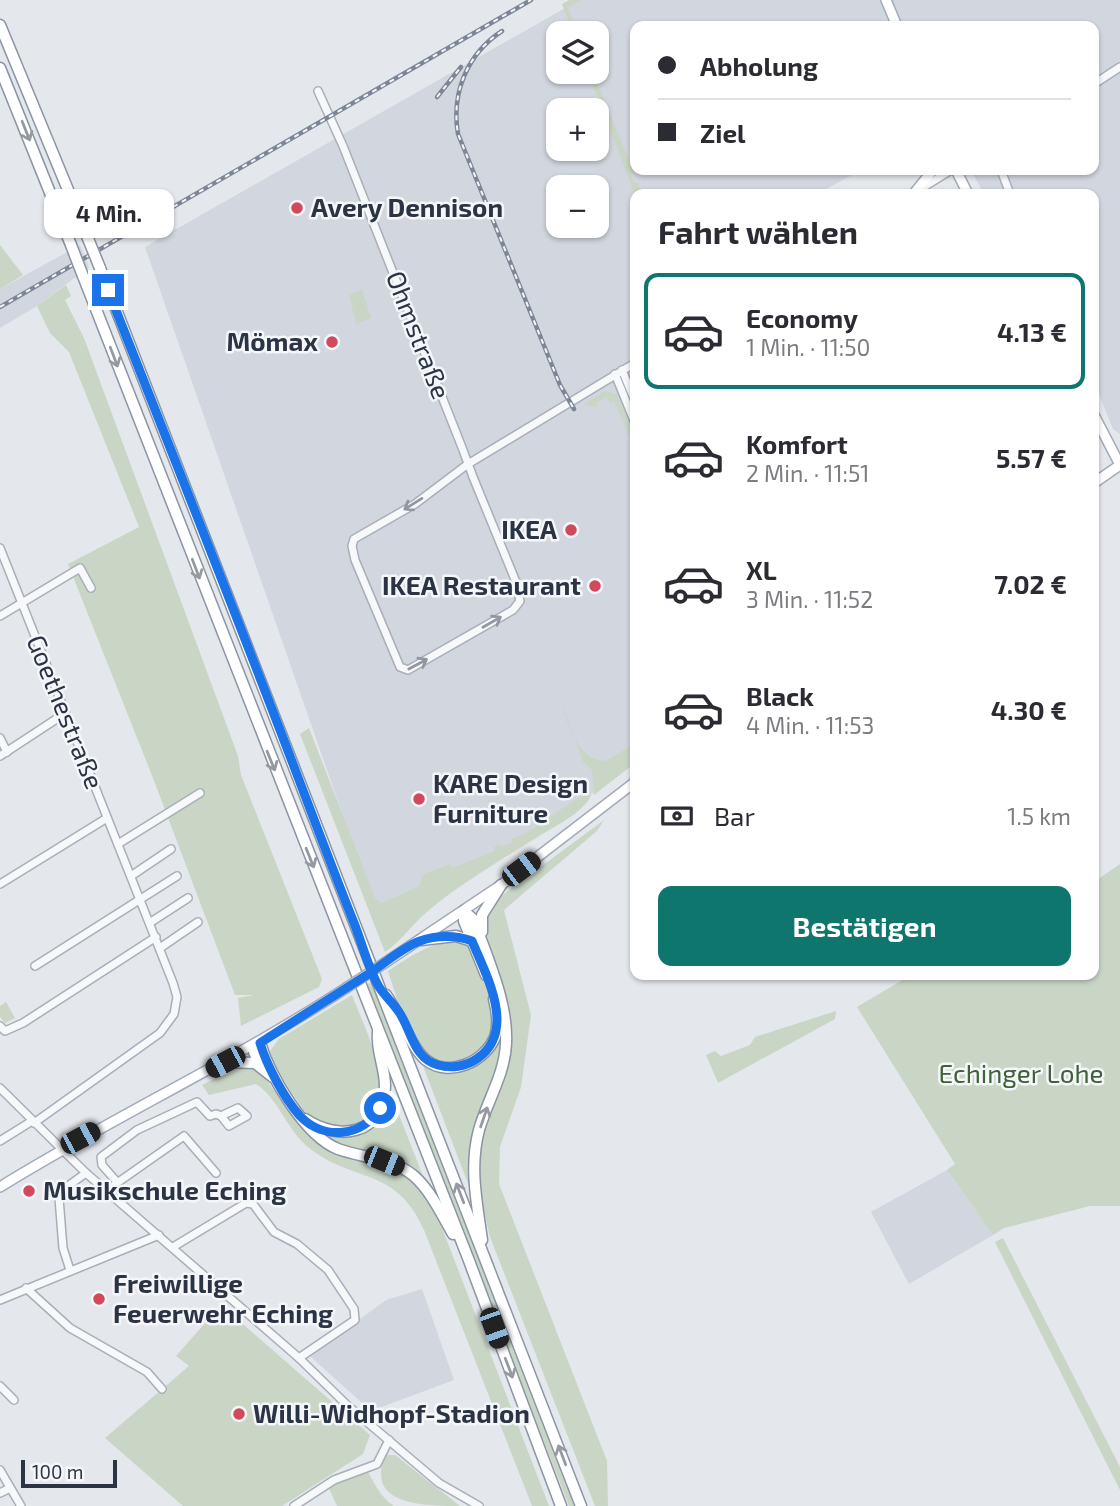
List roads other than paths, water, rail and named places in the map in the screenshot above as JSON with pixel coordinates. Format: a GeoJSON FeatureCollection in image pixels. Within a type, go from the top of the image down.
{"type":"FeatureCollection","features":[{"type":"Feature","properties":{"kind":"highway"},"geometry":{"type":"LineString","coordinates":[[0,25],[100,268],[581,1506]]}},
{"type":"Feature","properties":{"kind":"highway"},"geometry":{"type":"LineString","coordinates":[[0,68],[468,1258],[561,1506]]}},
{"type":"Feature","properties":{"kind":"highway"},"geometry":{"type":"LineString","coordinates":[[379,986],[400,1013],[413,1042],[427,1060],[447,1067],[469,1063],[488,1049],[495,1036],[497,1022],[490,985],[477,942],[482,915],[501,885]]}},
{"type":"Feature","properties":{"kind":"highway"},"geometry":{"type":"LineString","coordinates":[[464,911],[464,921],[477,942],[502,1006],[507,1031],[503,1064],[482,1119],[474,1154],[474,1181],[485,1257]]}},
{"type":"Feature","properties":{"kind":"highway"},"geometry":{"type":"LineString","coordinates":[[421,940],[456,936],[477,942]]}},
{"type":"Feature","properties":{"kind":"highway"},"geometry":{"type":"LineString","coordinates":[[300,1116],[318,1128],[338,1133],[359,1129],[372,1120],[384,1093],[383,1069],[376,1050],[378,1028]]}},
{"type":"Feature","properties":{"kind":"highway"},"geometry":{"type":"LineString","coordinates":[[258,1044],[307,1128],[330,1145],[384,1161],[414,1176],[424,1186],[468,1258]]}},
{"type":"Feature","properties":{"kind":"highway"},"geometry":{"type":"LineString","coordinates":[[258,1044],[254,1052],[260,1066]]}},
{"type":"Feature","properties":{"kind":"highway"},"geometry":{"type":"LineString","coordinates":[[225,1062],[249,1061],[260,1066],[279,1082]]}},
{"type":"Feature","properties":{"kind":"main road"},"geometry":{"type":"LineString","coordinates":[[886,0],[895,21]]}},
{"type":"Feature","properties":{"kind":"main road"},"geometry":{"type":"LineString","coordinates":[[916,189],[929,175]]}},
{"type":"Feature","properties":{"kind":"main road"},"geometry":{"type":"LineString","coordinates":[[1099,425],[1120,465],[1099,480]]}},
{"type":"Feature","properties":{"kind":"main road"},"geometry":{"type":"LineString","coordinates":[[1104,435],[1120,446]]}},
{"type":"Feature","properties":{"kind":"main road"},"geometry":{"type":"LineString","coordinates":[[0,1187],[61,1150],[258,1044],[342,991],[501,885],[630,786]]}},
{"type":"Feature","properties":{"kind":"street"},"geometry":{"type":"LineString","coordinates":[[1099,80],[1120,67]]}},
{"type":"Feature","properties":{"kind":"street","name":"Ohmstraße"},"geometry":{"type":"LineString","coordinates":[[318,91],[343,146],[516,582],[520,601],[513,610],[408,670],[397,664],[355,560],[352,543],[415,504],[468,464]]}},
{"type":"Feature","properties":{"kind":"street"},"geometry":{"type":"LineString","coordinates":[[920,189],[945,175]]}},
{"type":"Feature","properties":{"kind":"street"},"geometry":{"type":"LineString","coordinates":[[468,464],[630,366]]}},
{"type":"Feature","properties":{"kind":"street"},"geometry":{"type":"LineString","coordinates":[[619,372],[630,392]]}},
{"type":"Feature","properties":{"kind":"street"},"geometry":{"type":"LineString","coordinates":[[619,372],[630,407]]}},
{"type":"Feature","properties":{"kind":"street","name":"Goethestraße"},"geometry":{"type":"LineString","coordinates":[[0,548],[64,714],[142,899],[177,997],[169,1024],[33,1122],[0,1141]]}},
{"type":"Feature","properties":{"kind":"street"},"geometry":{"type":"LineString","coordinates":[[0,616],[80,569],[91,589]]}},
{"type":"Feature","properties":{"kind":"street"},"geometry":{"type":"LineString","coordinates":[[0,738],[3,754],[64,714]]}},
{"type":"Feature","properties":{"kind":"street"},"geometry":{"type":"LineString","coordinates":[[118,844],[200,793]]}},
{"type":"Feature","properties":{"kind":"street"},"geometry":{"type":"LineString","coordinates":[[0,884],[107,818]]}},
{"type":"Feature","properties":{"kind":"street"},"geometry":{"type":"LineString","coordinates":[[131,876],[170,849]]}},
{"type":"Feature","properties":{"kind":"street"},"geometry":{"type":"LineString","coordinates":[[35,966],[177,876]]}},
{"type":"Feature","properties":{"kind":"street"},"geometry":{"type":"LineString","coordinates":[[151,922],[188,898]]}},
{"type":"Feature","properties":{"kind":"street"},"geometry":{"type":"LineString","coordinates":[[160,948],[198,922]]}},
{"type":"Feature","properties":{"kind":"street"},"geometry":{"type":"LineString","coordinates":[[3,1028],[23,1023],[156,937]]}},
{"type":"Feature","properties":{"kind":"street"},"geometry":{"type":"LineString","coordinates":[[0,1088],[86,1173],[299,1358],[347,1405],[439,1483],[479,1506]]}},
{"type":"Feature","properties":{"kind":"street"},"geometry":{"type":"LineString","coordinates":[[117,1182],[102,1165],[101,1157],[137,1130],[197,1102],[210,1116],[221,1116]]}},
{"type":"Feature","properties":{"kind":"street"},"geometry":{"type":"LineString","coordinates":[[107,1190],[184,1136],[216,1173]]}},
{"type":"Feature","properties":{"kind":"street"},"geometry":{"type":"LineString","coordinates":[[69,1270],[63,1248],[59,1198],[61,1191],[86,1173]]}},
{"type":"Feature","properties":{"kind":"street"},"geometry":{"type":"LineString","coordinates":[[173,1247],[246,1203],[253,1203],[274,1232],[297,1244],[328,1270],[354,1309],[355,1320],[299,1358]]}},
{"type":"Feature","properties":{"kind":"street"},"geometry":{"type":"LineString","coordinates":[[0,1300],[26,1287],[159,1236]]}},
{"type":"Feature","properties":{"kind":"street"},"geometry":{"type":"LineString","coordinates":[[26,1287],[70,1328],[147,1372],[162,1389]]}},
{"type":"Feature","properties":{"kind":"street"},"geometry":{"type":"LineString","coordinates":[[0,1386],[14,1400]]}},
{"type":"Feature","properties":{"kind":"street"},"geometry":{"type":"LineString","coordinates":[[294,1506],[334,1480],[377,1464],[389,1440]]}},
{"type":"Feature","properties":{"kind":"street"},"geometry":{"type":"LineString","coordinates":[[0,1471],[21,1506]]}},
{"type":"Feature","properties":{"kind":"street"},"geometry":{"type":"LineString","coordinates":[[0,1493],[10,1488]]}},
{"type":"Feature","properties":{"kind":"railway"},"geometry":{"type":"LineString","coordinates":[[0,307],[531,0]]}},
{"type":"Feature","properties":{"kind":"railway"},"geometry":{"type":"LineString","coordinates":[[502,31],[479,51],[464,76],[457,104],[458,134],[560,385],[574,409]]}},
{"type":"Feature","properties":{"kind":"railway"},"geometry":{"type":"LineString","coordinates":[[437,97],[461,67]]}},
{"type":"Feature","properties":{"kind":"place","name":"Avery Dennison"},"geometry":{"type":"Point","coordinates":[297,208]}},
{"type":"Feature","properties":{"kind":"place","name":"Mömax"},"geometry":{"type":"Point","coordinates":[332,342]}},
{"type":"Feature","properties":{"kind":"place","name":"IKEA"},"geometry":{"type":"Point","coordinates":[571,530]}},
{"type":"Feature","properties":{"kind":"place","name":"IKEA Restaurant"},"geometry":{"type":"Point","coordinates":[595,586]}},
{"type":"Feature","properties":{"kind":"place","name":"KARE Design Furniture"},"geometry":{"type":"Point","coordinates":[419,799]}},
{"type":"Feature","properties":{"kind":"place","name":"Musikschule Eching"},"geometry":{"type":"Point","coordinates":[29,1191]}},
{"type":"Feature","properties":{"kind":"place","name":"Freiwillige Feuerwehr Eching"},"geometry":{"type":"Point","coordinates":[99,1299]}},
{"type":"Feature","properties":{"kind":"place","name":"Willi-Widhopf-Stadion"},"geometry":{"type":"Point","coordinates":[239,1414]}},
{"type":"Feature","properties":{"kind":"park label","name":"Echinger Lohe"},"geometry":{"type":"Point","coordinates":[1021,1074]}}]}
